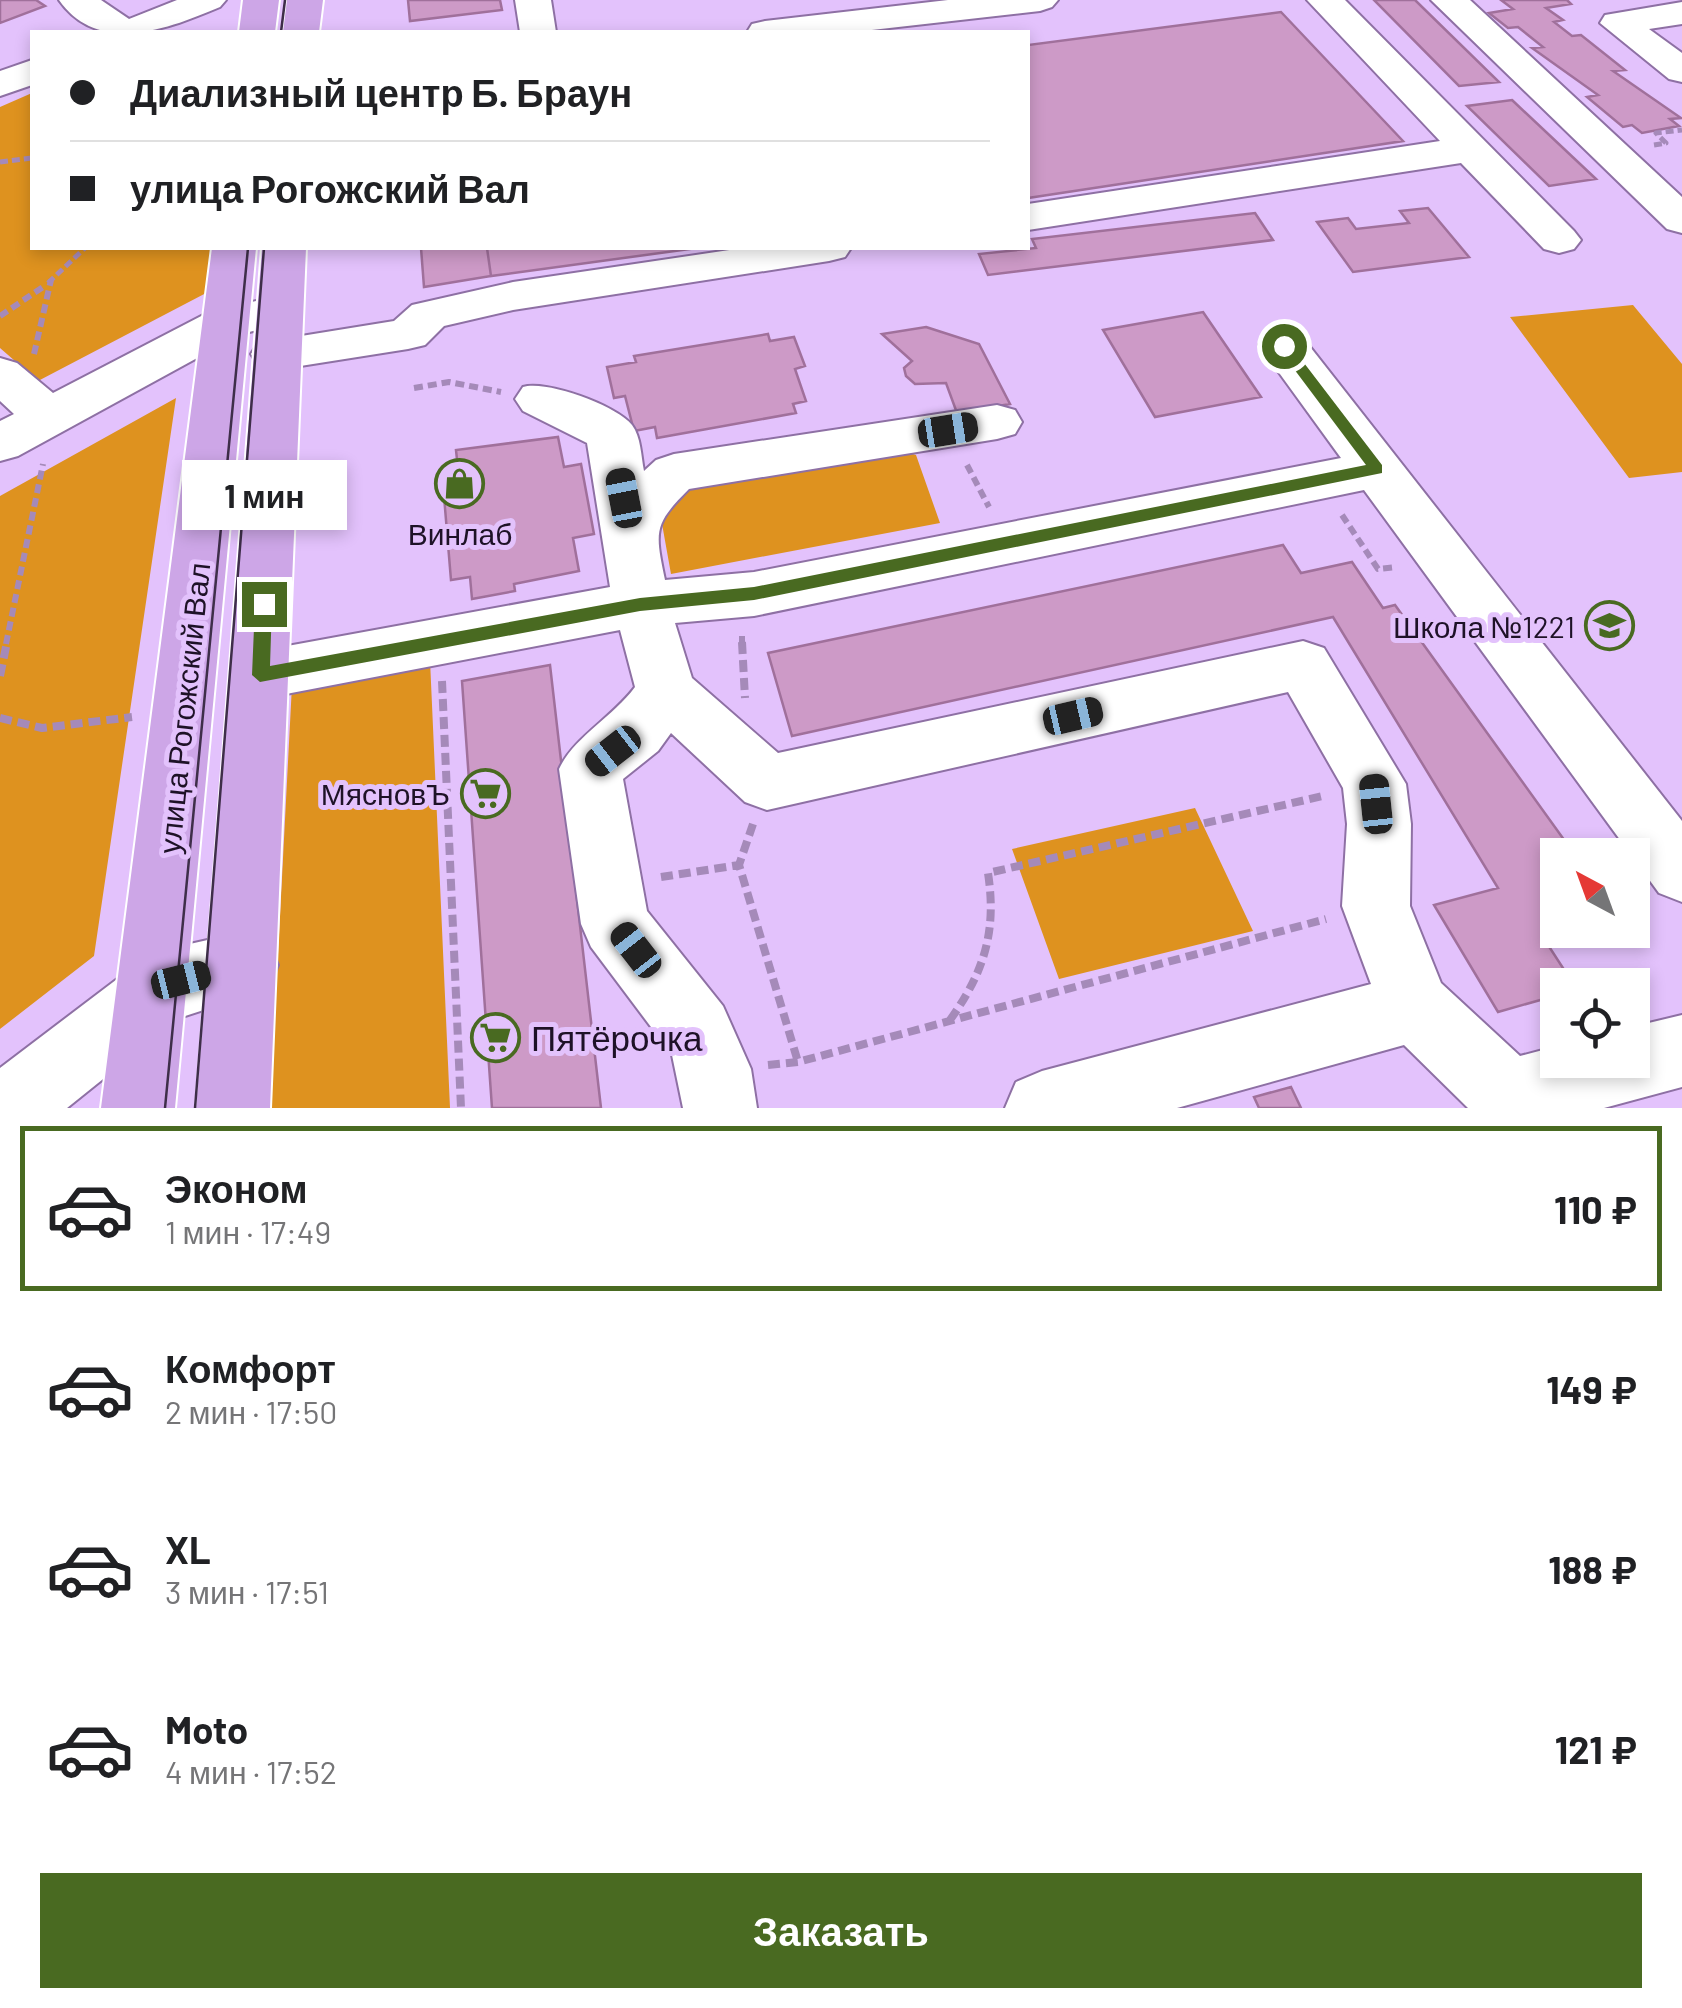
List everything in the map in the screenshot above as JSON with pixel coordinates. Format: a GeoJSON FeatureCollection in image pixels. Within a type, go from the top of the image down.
{"type":"FeatureCollection","features":[{"type":"Feature","properties":{"kind":"main road"},"geometry":{"type":"LineString","coordinates":[[257,30],[261,0]]}},
{"type":"Feature","properties":{"kind":"main road"},"geometry":{"type":"LineString","coordinates":[[301,30],[305,0]]}},
{"type":"Feature","properties":{"kind":"main road","name":"улица Рогожский Вал"},"geometry":{"type":"LineString","coordinates":[[234,1108],[260,675],[260,329],[235,250]]}},
{"type":"Feature","properties":{"kind":"main road","name":"улица Рогожский Вал"},"geometry":{"type":"LineString","coordinates":[[138,1108],[154,994],[182,692],[260,329],[283,250]]}},
{"type":"Feature","properties":{"kind":"street"},"geometry":{"type":"LineString","coordinates":[[77,0],[124,30]]}},
{"type":"Feature","properties":{"kind":"street"},"geometry":{"type":"LineString","coordinates":[[132,30],[208,0]]}},
{"type":"Feature","properties":{"kind":"street"},"geometry":{"type":"LineString","coordinates":[[534,0],[538,30]]}},
{"type":"Feature","properties":{"kind":"street"},"geometry":{"type":"LineString","coordinates":[[774,30],[868,10],[1040,0]]}},
{"type":"Feature","properties":{"kind":"street"},"geometry":{"type":"LineString","coordinates":[[1325,0],[1560,240]]}},
{"type":"Feature","properties":{"kind":"street"},"geometry":{"type":"LineString","coordinates":[[1449,0],[1682,220]]}},
{"type":"Feature","properties":{"kind":"street"},"geometry":{"type":"LineString","coordinates":[[1682,13],[1618,23],[1682,71]]}},
{"type":"Feature","properties":{"kind":"street"},"geometry":{"type":"LineString","coordinates":[[0,85],[30,73]]}},
{"type":"Feature","properties":{"kind":"street"},"geometry":{"type":"LineString","coordinates":[[1030,217],[1470,149]]}},
{"type":"Feature","properties":{"kind":"street"},"geometry":{"type":"LineString","coordinates":[[16,371],[31,440],[260,329],[408,334],[428,315],[513,296],[816,250]]}},
{"type":"Feature","properties":{"kind":"street"},"geometry":{"type":"LineString","coordinates":[[1284,346],[1682,872]]}},
{"type":"Feature","properties":{"kind":"street"},"geometry":{"type":"LineString","coordinates":[[540,398],[611,433],[640,604],[666,691],[767,783],[1303,666],[1374,784],[1378,824],[1376,906],[1415,1008],[1509,1096],[1682,1051]]}},
{"type":"Feature","properties":{"kind":"street"},"geometry":{"type":"LineString","coordinates":[[630,530],[646,500],[674,473],[972,426]]}},
{"type":"Feature","properties":{"kind":"street"},"geometry":{"type":"LineString","coordinates":[[260,675],[440,645],[640,604],[754,594],[1377,469]]}},
{"type":"Feature","properties":{"kind":"street"},"geometry":{"type":"LineString","coordinates":[[666,691],[636,733],[590,768],[614,924],[698,1031],[717,1089]]}},
{"type":"Feature","properties":{"kind":"street"},"geometry":{"type":"LineString","coordinates":[[8,1108],[154,994],[181,980],[243,966]]}},
{"type":"Feature","properties":{"kind":"street"},"geometry":{"type":"LineString","coordinates":[[1042,1108],[1415,1008]]}},
{"type":"Feature","properties":{"kind":"path"},"geometry":{"type":"LineString","coordinates":[[0,162],[30,158]]}},
{"type":"Feature","properties":{"kind":"path"},"geometry":{"type":"LineString","coordinates":[[0,316],[47,284],[83,250]]}},
{"type":"Feature","properties":{"kind":"path"},"geometry":{"type":"LineString","coordinates":[[16,371],[47,284]]}},
{"type":"Feature","properties":{"kind":"path"},"geometry":{"type":"LineString","coordinates":[[414,388],[449,382],[540,398]]}},
{"type":"Feature","properties":{"kind":"path"},"geometry":{"type":"LineString","coordinates":[[972,426],[1008,543]]}},
{"type":"Feature","properties":{"kind":"path"},"geometry":{"type":"LineString","coordinates":[[0,676],[31,440]]}},
{"type":"Feature","properties":{"kind":"path"},"geometry":{"type":"LineString","coordinates":[[440,645],[461,1108]]}},
{"type":"Feature","properties":{"kind":"path"},"geometry":{"type":"LineString","coordinates":[[0,718],[42,728],[147,715]]}},
{"type":"Feature","properties":{"kind":"path"},"geometry":{"type":"LineString","coordinates":[[767,783],[738,866],[798,1062]]}},
{"type":"Feature","properties":{"kind":"path"},"geometry":{"type":"LineString","coordinates":[[950,1021],[970,993],[996,931],[988,873],[1374,784]]}},
{"type":"Feature","properties":{"kind":"path"},"geometry":{"type":"LineString","coordinates":[[608,884],[738,866]]}},
{"type":"Feature","properties":{"kind":"path"},"geometry":{"type":"LineString","coordinates":[[717,1089],[798,1062],[1376,906]]}},
{"type":"Feature","properties":{"kind":"shaded area"},"geometry":{"type":"Polygon","coordinates":[[[30,94],[30,250],[212,250],[208,292],[38,381],[0,348],[0,107],[30,94]]]}},
{"type":"Feature","properties":{"kind":"shaded area"},"geometry":{"type":"Polygon","coordinates":[[[1633,305],[1682,364],[1682,472],[1629,478],[1510,317],[1633,305]]]}},
{"type":"Feature","properties":{"kind":"shaded area"},"geometry":{"type":"Polygon","coordinates":[[[176,398],[94,956],[0,1029],[0,496],[176,398]]]}},
{"type":"Feature","properties":{"kind":"shaded area"},"geometry":{"type":"Polygon","coordinates":[[[895,448],[916,455],[940,523],[671,574],[659,507],[680,480],[895,448]]]}},
{"type":"Feature","properties":{"kind":"shaded area"},"geometry":{"type":"Polygon","coordinates":[[[430,660],[450,1108],[270,1108],[292,685],[430,660]]]}},
{"type":"Feature","properties":{"kind":"shaded area"},"geometry":{"type":"Polygon","coordinates":[[[1195,808],[1253,931],[1059,979],[1012,849],[1195,808]]]}},
{"type":"Feature","properties":{"kind":"building"},"geometry":{"type":"Polygon","coordinates":[[[0,0],[36,0],[45,6],[0,23],[0,0]]]}},
{"type":"Feature","properties":{"kind":"building"},"geometry":{"type":"Polygon","coordinates":[[[408,0],[500,0],[502,10],[410,21],[408,0]]]}},
{"type":"Feature","properties":{"kind":"building"},"geometry":{"type":"Polygon","coordinates":[[[1374,0],[1415,0],[1499,82],[1459,86],[1374,0]]]}},
{"type":"Feature","properties":{"kind":"building"},"geometry":{"type":"Polygon","coordinates":[[[1501,0],[1567,0],[1571,4],[1546,8],[1563,20],[1554,22],[1572,36],[1581,35],[1625,70],[1613,71],[1681,118],[1670,119],[1679,126],[1642,133],[1632,125],[1623,127],[1587,97],[1598,95],[1532,48],[1543,47],[1518,27],[1508,28],[1489,13],[1513,9],[1501,0]]]}},
{"type":"Feature","properties":{"kind":"building"},"geometry":{"type":"Polygon","coordinates":[[[1281,12],[1403,141],[1030,198],[1030,45],[1281,12]]]}},
{"type":"Feature","properties":{"kind":"building"},"geometry":{"type":"Polygon","coordinates":[[[1512,100],[1596,179],[1549,186],[1467,106],[1512,100]]]}},
{"type":"Feature","properties":{"kind":"building"},"geometry":{"type":"Polygon","coordinates":[[[1428,208],[1469,257],[1353,272],[1317,222],[1348,218],[1356,229],[1409,223],[1400,211],[1428,208]]]}},
{"type":"Feature","properties":{"kind":"building"},"geometry":{"type":"Polygon","coordinates":[[[1255,213],[1273,240],[988,275],[979,254],[1030,250],[1036,248],[1032,239],[1255,213]]]}},
{"type":"Feature","properties":{"kind":"building"},"geometry":{"type":"Polygon","coordinates":[[[421,250],[487,250],[491,276],[424,287],[421,250]]]}},
{"type":"Feature","properties":{"kind":"building"},"geometry":{"type":"Polygon","coordinates":[[[487,250],[682,250],[491,276],[487,250]]]}},
{"type":"Feature","properties":{"kind":"building"},"geometry":{"type":"Polygon","coordinates":[[[1203,312],[1261,397],[1155,417],[1103,330],[1203,312]]]}},
{"type":"Feature","properties":{"kind":"building"},"geometry":{"type":"Polygon","coordinates":[[[926,327],[979,344],[1010,404],[957,413],[946,383],[915,384],[906,376],[904,368],[912,361],[882,334],[926,327]]]}},
{"type":"Feature","properties":{"kind":"building"},"geometry":{"type":"Polygon","coordinates":[[[768,334],[770,341],[794,337],[805,366],[795,369],[806,401],[793,404],[796,413],[657,438],[655,427],[634,431],[625,396],[614,398],[607,367],[636,362],[634,356],[768,334]]]}},
{"type":"Feature","properties":{"kind":"building"},"geometry":{"type":"Polygon","coordinates":[[[558,437],[564,467],[581,464],[594,534],[573,538],[579,571],[514,584],[515,591],[472,599],[470,577],[451,580],[442,472],[458,469],[456,450],[558,437]]]}},
{"type":"Feature","properties":{"kind":"building"},"geometry":{"type":"Polygon","coordinates":[[[1283,545],[1301,573],[1352,562],[1383,608],[1395,605],[1563,838],[1540,838],[1540,948],[1550,948],[1563,968],[1540,968],[1540,1000],[1498,1012],[1434,905],[1498,888],[1333,617],[792,736],[768,653],[1283,545]]]}},
{"type":"Feature","properties":{"kind":"building"},"geometry":{"type":"Polygon","coordinates":[[[550,665],[601,1108],[492,1108],[462,681],[550,665]]]}},
{"type":"Feature","properties":{"kind":"building"},"geometry":{"type":"Polygon","coordinates":[[[1291,1087],[1301,1108],[1259,1108],[1254,1097],[1291,1087]]]}},
{"type":"Feature","properties":{"kind":"tram line"},"geometry":{"type":"LineString","coordinates":[[281,30],[285,0]]}},
{"type":"Feature","properties":{"kind":"tram line"},"geometry":{"type":"LineString","coordinates":[[165,1108],[248,250]]}},
{"type":"Feature","properties":{"kind":"tram line"},"geometry":{"type":"LineString","coordinates":[[195,1108],[264,250]]}},
{"type":"Feature","properties":{"kind":"place","name":"Винлаб"},"geometry":{"type":"Point","coordinates":[460,484]}},
{"type":"Feature","properties":{"kind":"place","name":"Школа №1221"},"geometry":{"type":"Point","coordinates":[1610,626]}},
{"type":"Feature","properties":{"kind":"place","name":"МясновЪ"},"geometry":{"type":"Point","coordinates":[485,793]}},
{"type":"Feature","properties":{"kind":"place","name":"Пятёрочка"},"geometry":{"type":"Point","coordinates":[496,1037]}},
{"type":"Feature","properties":{"kind":"route"},"geometry":{"type":"LineString","coordinates":[[264,604],[260,675],[440,645],[640,604],[754,594],[1377,469],[1284,346]]}}]}
